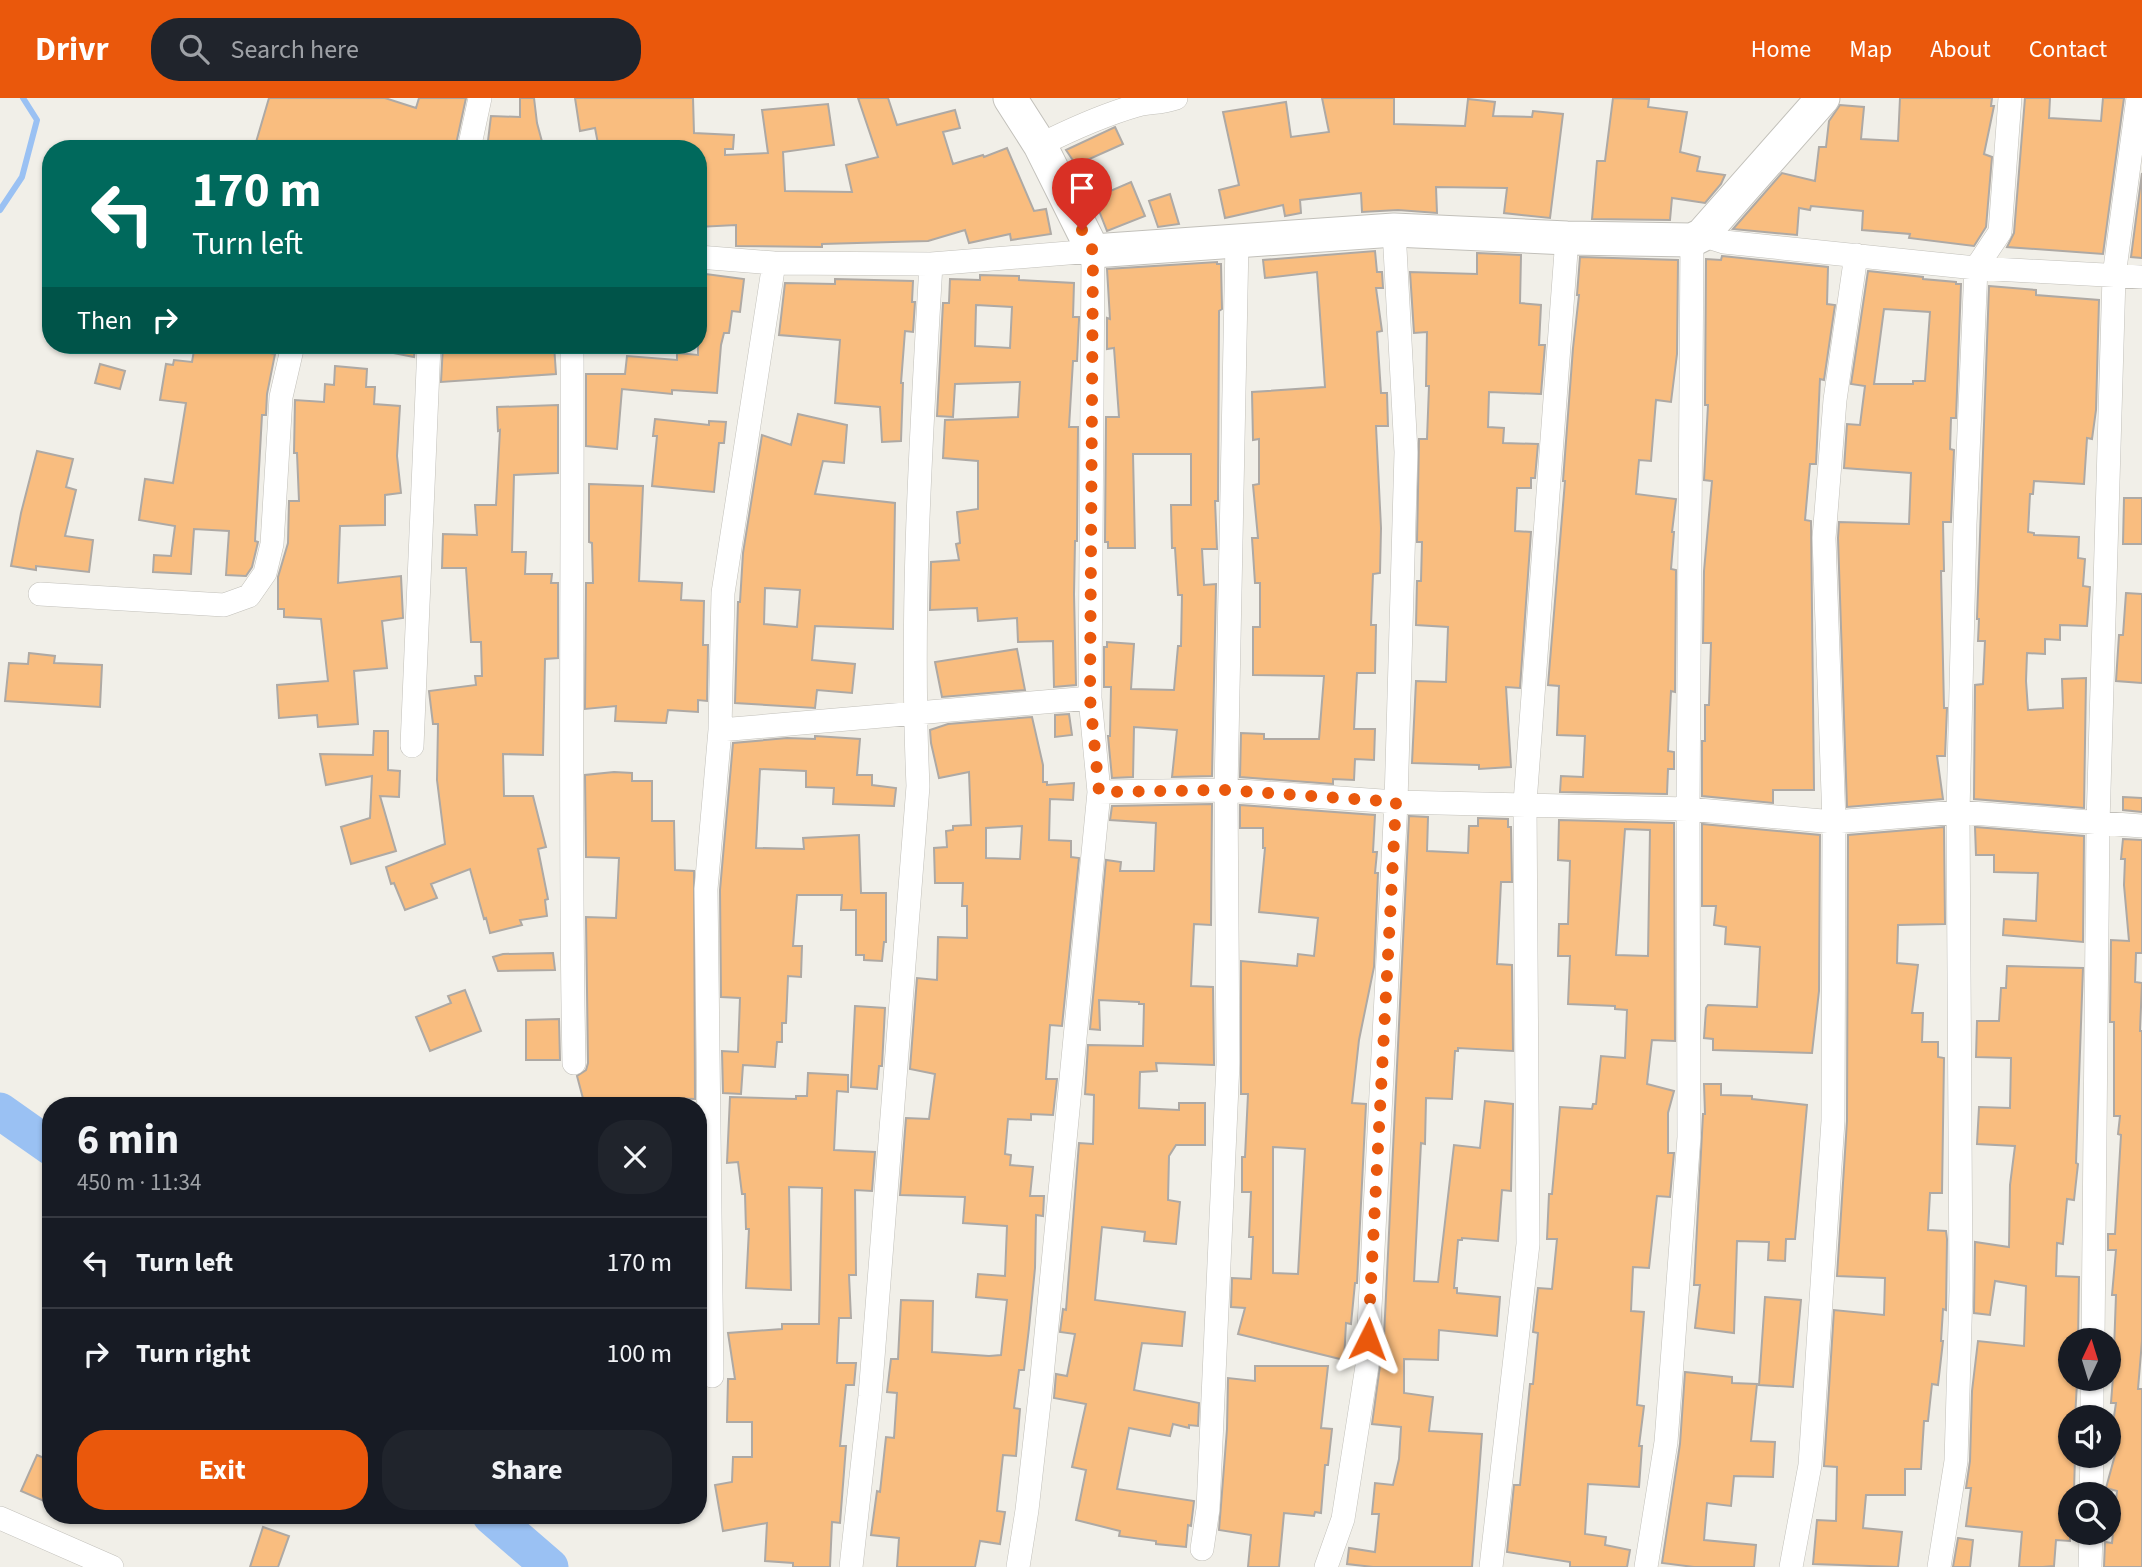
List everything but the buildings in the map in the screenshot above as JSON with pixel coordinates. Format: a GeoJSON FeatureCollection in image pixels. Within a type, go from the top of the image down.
{"type":"FeatureCollection","features":[{"type":"Feature","properties":{"kind":"street"},"geometry":{"type":"LineString","coordinates":[[471,140],[480,98]]}},
{"type":"Feature","properties":{"kind":"street"},"geometry":{"type":"LineString","coordinates":[[1010,98],[1040,145],[1093,251],[1090,698],[1099,792],[1041,1386],[1018,1567]]}},
{"type":"Feature","properties":{"kind":"street"},"geometry":{"type":"LineString","coordinates":[[1040,145],[1087,121],[1142,104],[1154,105],[1176,98]]}},
{"type":"Feature","properties":{"kind":"street"},"geometry":{"type":"LineString","coordinates":[[1646,1567],[1666,1442],[1689,1137],[1688,809],[1697,237],[1822,98]]}},
{"type":"Feature","properties":{"kind":"street"},"geometry":{"type":"LineString","coordinates":[[1939,1567],[1956,1461],[1961,1290],[1958,812],[1965,524],[1976,268],[2000,232],[2010,98]]}},
{"type":"Feature","properties":{"kind":"street"},"geometry":{"type":"LineString","coordinates":[[2093,1328],[2098,824],[2115,276],[2138,98]]}},
{"type":"Feature","properties":{"kind":"street"},"geometry":{"type":"LineString","coordinates":[[707,258],[774,263],[930,264],[1394,230],[1567,238],[1697,237],[1976,268],[2142,277]]}},
{"type":"Feature","properties":{"kind":"street"},"geometry":{"type":"LineString","coordinates":[[1326,1567],[1343,1519],[1367,1366],[1396,802],[1406,452],[1394,230]]}},
{"type":"Feature","properties":{"kind":"street"},"geometry":{"type":"LineString","coordinates":[[1491,1567],[1528,1244],[1525,803],[1567,238]]}},
{"type":"Feature","properties":{"kind":"street"},"geometry":{"type":"LineString","coordinates":[[1202,1549],[1208,1509],[1228,1063],[1226,790],[1237,242]]}},
{"type":"Feature","properties":{"kind":"street"},"geometry":{"type":"LineString","coordinates":[[1791,1567],[1810,1465],[1833,1121],[1834,822],[1824,538],[1835,400],[1856,255]]}},
{"type":"Feature","properties":{"kind":"street"},"geometry":{"type":"LineString","coordinates":[[712,1376],[706,889],[720,730],[723,593],[774,263]]}},
{"type":"Feature","properties":{"kind":"street"},"geometry":{"type":"LineString","coordinates":[[851,1567],[870,1396],[918,786],[914,713],[918,493],[930,264]]}},
{"type":"Feature","properties":{"kind":"street"},"geometry":{"type":"LineString","coordinates":[[40,594],[224,605],[249,596],[265,573],[272,544],[281,397],[291,354]]}},
{"type":"Feature","properties":{"kind":"street"},"geometry":{"type":"LineString","coordinates":[[412,746],[429,354]]}},
{"type":"Feature","properties":{"kind":"street"},"geometry":{"type":"LineString","coordinates":[[572,354],[570,881],[574,1063]]}},
{"type":"Feature","properties":{"kind":"street"},"geometry":{"type":"LineString","coordinates":[[720,730],[1090,698]]}},
{"type":"Feature","properties":{"kind":"street"},"geometry":{"type":"LineString","coordinates":[[1099,792],[1226,790],[1396,802],[1688,809],[1834,822],[1958,812],[2142,826]]}},
{"type":"Feature","properties":{"kind":"street"},"geometry":{"type":"LineString","coordinates":[[0,1518],[113,1567]]}},
{"type":"Feature","properties":{"kind":"street"},"geometry":{"type":"LineString","coordinates":[[2090,1567],[2091,1545]]}},
{"type":"Feature","properties":{"kind":"waterway"},"geometry":{"type":"LineString","coordinates":[[0,210],[22,177],[37,120],[23,98]]}},
{"type":"Feature","properties":{"kind":"waterway"},"geometry":{"type":"LineString","coordinates":[[0,1111],[42,1141]]}},
{"type":"Feature","properties":{"kind":"waterway"},"geometry":{"type":"LineString","coordinates":[[500,1524],[550,1567]]}},
{"type":"Feature","properties":{"kind":"route"},"geometry":{"type":"LineString","coordinates":[[1082,230],[1093,251],[1090,698],[1099,792],[1226,790],[1396,802],[1368,1339]]}}]}
